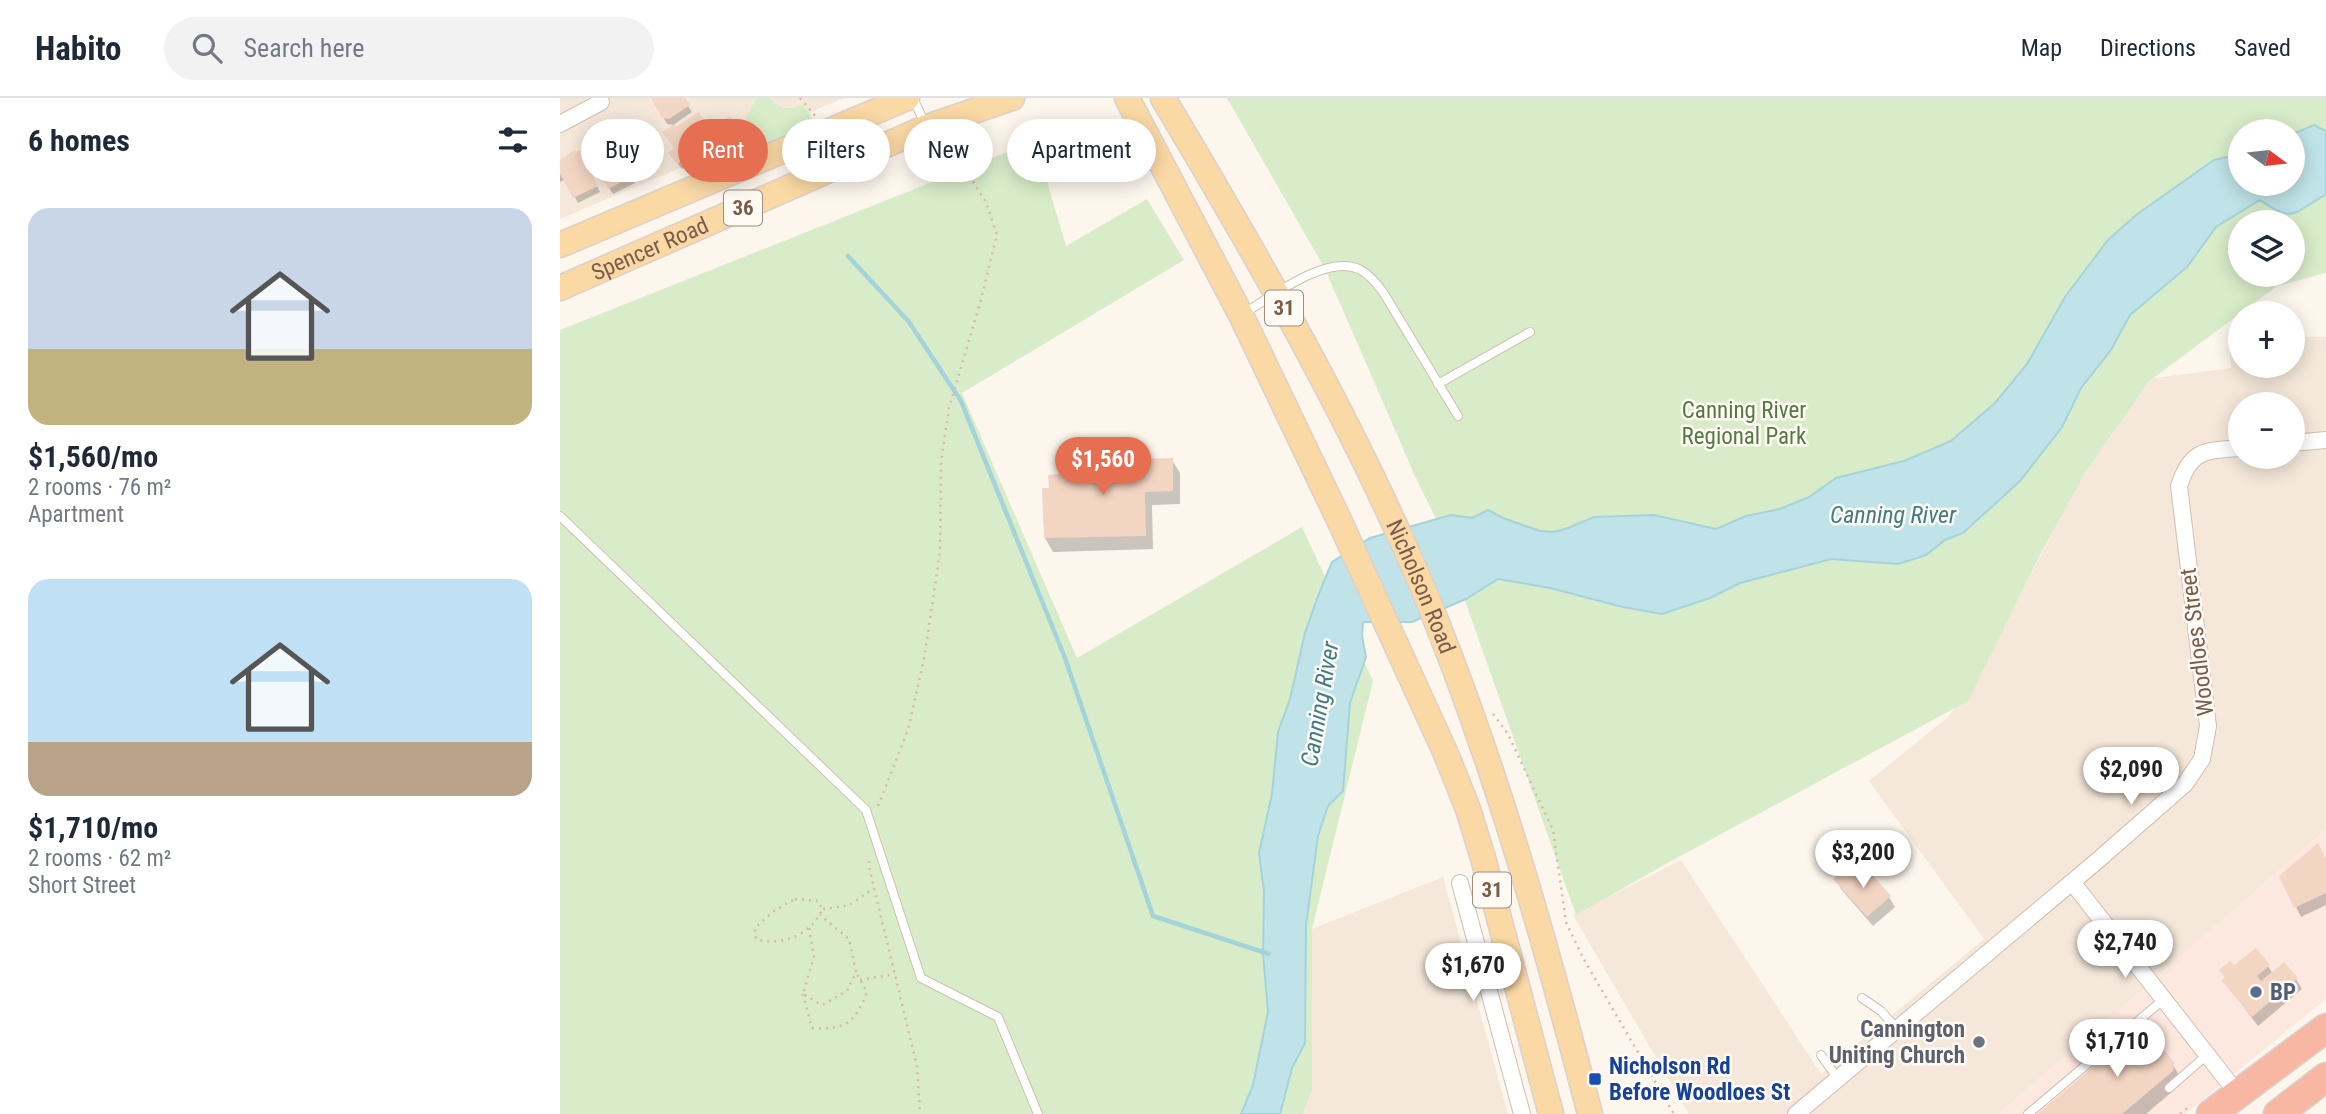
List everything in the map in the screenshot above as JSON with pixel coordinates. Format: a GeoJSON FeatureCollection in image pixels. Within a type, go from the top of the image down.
{"type":"FeatureCollection","features":[{"type":"Feature","properties":{"kind":"highway"},"geometry":{"type":"LineString","coordinates":[[2211,1114],[2326,1028]]}},
{"type":"Feature","properties":{"kind":"highway"},"geometry":{"type":"LineString","coordinates":[[2278,1114],[2326,1077]]}},
{"type":"Feature","properties":{"kind":"main road","name":"Spencer Road"},"geometry":{"type":"LineString","coordinates":[[560,246],[907,98]]}},
{"type":"Feature","properties":{"kind":"main road","name":"Spencer Road"},"geometry":{"type":"LineString","coordinates":[[950,119],[1012,98]]}},
{"type":"Feature","properties":{"kind":"main road"},"geometry":{"type":"LineString","coordinates":[[1112,98],[1135,138],[1157,156]]}},
{"type":"Feature","properties":{"kind":"main road","name":"Nicholson Road"},"geometry":{"type":"LineString","coordinates":[[1127,98],[1241,315],[1340,522],[1468,809],[1552,1114]]}},
{"type":"Feature","properties":{"kind":"main road","name":"Nicholson Road"},"geometry":{"type":"LineString","coordinates":[[1163,98],[1327,385],[1419,580],[1461,684],[1508,818],[1590,1114]]}},
{"type":"Feature","properties":{"kind":"main road","name":"Spencer Road"},"geometry":{"type":"LineString","coordinates":[[560,288],[904,137]]}},
{"type":"Feature","properties":{"kind":"street"},"geometry":{"type":"LineString","coordinates":[[560,124],[601,102]]}},
{"type":"Feature","properties":{"kind":"street"},"geometry":{"type":"LineString","coordinates":[[2305,442],[2326,440]]}},
{"type":"Feature","properties":{"kind":"street","name":"Woodloes Street"},"geometry":{"type":"LineString","coordinates":[[1796,1114],[2185,784],[2202,760],[2208,726],[2179,486],[2186,467],[2204,452],[2228,449]]}},
{"type":"Feature","properties":{"kind":"street"},"geometry":{"type":"LineString","coordinates":[[2072,882],[2237,1093]]}},
{"type":"Feature","properties":{"kind":"street"},"geometry":{"type":"LineString","coordinates":[[1460,883],[1522,1114]]}},
{"type":"Feature","properties":{"kind":"lane"},"geometry":{"type":"LineString","coordinates":[[913,98],[923,119]]}},
{"type":"Feature","properties":{"kind":"lane"},"geometry":{"type":"LineString","coordinates":[[1241,315],[1325,268],[1342,265],[1358,269],[1372,278],[1383,292],[1458,416]]}},
{"type":"Feature","properties":{"kind":"lane"},"geometry":{"type":"LineString","coordinates":[[1438,384],[1530,332]]}},
{"type":"Feature","properties":{"kind":"lane"},"geometry":{"type":"LineString","coordinates":[[560,516],[866,810],[921,978],[998,1017],[1038,1114]]}},
{"type":"Feature","properties":{"kind":"lane"},"geometry":{"type":"LineString","coordinates":[[1861,998],[1881,1011],[1897,1029]]}},
{"type":"Feature","properties":{"kind":"lane"},"geometry":{"type":"LineString","coordinates":[[2028,1114],[2164,999]]}},
{"type":"Feature","properties":{"kind":"lane"},"geometry":{"type":"LineString","coordinates":[[1821,1055],[1838,1079]]}},
{"type":"Feature","properties":{"kind":"lane"},"geometry":{"type":"LineString","coordinates":[[2169,1088],[2207,1055]]}},
{"type":"Feature","properties":{"kind":"path"},"geometry":{"type":"LineString","coordinates":[[800,98],[818,119]]}},
{"type":"Feature","properties":{"kind":"path"},"geometry":{"type":"LineString","coordinates":[[871,825],[908,730],[924,659],[940,552],[941,462],[953,396],[997,235],[986,202],[973,182]]}},
{"type":"Feature","properties":{"kind":"path"},"geometry":{"type":"LineString","coordinates":[[1487,707],[1507,734],[1553,830],[1566,922],[1583,958],[1674,1114]]}},
{"type":"Feature","properties":{"kind":"path"},"geometry":{"type":"LineString","coordinates":[[869,857],[869,867],[917,1066],[919,1114]]}},
{"type":"Feature","properties":{"kind":"path"},"geometry":{"type":"LineString","coordinates":[[822,909],[850,905],[874,888]]}},
{"type":"Feature","properties":{"kind":"path"},"geometry":{"type":"LineString","coordinates":[[795,899],[818,901],[822,909],[809,928],[786,940],[768,943],[756,939],[755,928],[775,910],[795,899]]}},
{"type":"Feature","properties":{"kind":"path"},"geometry":{"type":"LineString","coordinates":[[809,928],[814,957],[803,994],[812,1028],[834,1029],[858,1015],[867,992],[856,972],[849,939],[820,915]]}},
{"type":"Feature","properties":{"kind":"path"},"geometry":{"type":"LineString","coordinates":[[803,994],[822,1005],[847,991],[856,972]]}},
{"type":"Feature","properties":{"kind":"path"},"geometry":{"type":"LineString","coordinates":[[860,980],[895,974]]}},
{"type":"Feature","properties":{"kind":"shaded area"},"geometry":{"type":"Polygon","coordinates":[[[560,98],[844,98],[795,119],[782,119],[782,124],[768,130],[768,119],[678,119],[678,169],[664,175],[664,119],[581,119],[581,182],[647,182],[560,219],[560,98]]]}},
{"type":"Feature","properties":{"kind":"shaded area"},"geometry":{"type":"Polygon","coordinates":[[[2305,337],[2326,337],[2326,830],[1999,1114],[1689,1114],[1573,915],[1681,860],[1821,1074],[1984,939],[1869,781],[1948,717],[1983,669],[2083,472],[2148,379],[2228,368],[2228,378],[2305,378],[2305,337]]]}},
{"type":"Feature","properties":{"kind":"shaded area"},"geometry":{"type":"Polygon","coordinates":[[[2326,830],[2326,999],[2185,1114],[1999,1114],[2326,830]]]}},
{"type":"Feature","properties":{"kind":"shaded area"},"geometry":{"type":"Polygon","coordinates":[[[1443,877],[1508,1114],[1303,1114],[1312,1090],[1312,929],[1443,877]]]}},
{"type":"Feature","properties":{"kind":"green space"},"geometry":{"type":"Polygon","coordinates":[[[756,98],[770,98],[784,108],[801,104],[813,119],[782,119],[782,138],[768,144],[768,119],[746,119],[756,98]]]}},
{"type":"Feature","properties":{"kind":"green space","name":"Canning River Regional Park"},"geometry":{"type":"Polygon","coordinates":[[[1227,98],[2326,98],[2326,273],[2305,279],[2305,210],[2228,210],[2228,287],[2276,287],[2257,301],[2228,301],[2228,322],[2148,382],[2085,473],[2040,555],[1968,701],[1576,915],[1436,519],[1325,269],[1227,98]]]}},
{"type":"Feature","properties":{"kind":"green space"},"geometry":{"type":"Polygon","coordinates":[[[1007,152],[1007,182],[1047,182],[1066,246],[1147,199],[1184,260],[962,393],[1077,658],[1302,527],[1373,681],[1312,929],[1312,1090],[1303,1114],[560,1114],[560,330],[932,182],[993,182],[993,158],[1007,152]]]}},
{"type":"Feature","properties":{"kind":"water","name":"Canning River"},"geometry":{"type":"Polygon","coordinates":[[[2314,125],[2326,131],[2326,195],[2300,210],[2276,210],[2260,200],[2244,210],[2228,210],[2228,220],[2216,227],[2187,267],[2130,315],[2111,350],[2081,388],[2062,427],[2020,481],[1963,533],[1945,540],[1926,555],[1898,564],[1831,559],[1740,583],[1710,598],[1662,614],[1498,579],[1466,599],[1412,622],[1363,622],[1362,636],[1366,657],[1350,703],[1343,791],[1328,806],[1318,836],[1306,925],[1305,1043],[1292,1068],[1280,1114],[1241,1114],[1253,1085],[1268,1012],[1263,953],[1264,891],[1259,853],[1272,794],[1278,732],[1290,699],[1305,633],[1332,562],[1370,538],[1451,515],[1472,518],[1488,510],[1540,531],[1554,532],[1594,517],[1654,515],[1716,529],[1746,516],[1780,509],[1809,497],[1836,478],[1904,461],[1951,441],[1995,403],[2027,364],[2065,297],[2108,240],[2136,215],[2214,160],[2228,157],[2228,196],[2305,196],[2305,129],[2314,125]]]}},
{"type":"Feature","properties":{"kind":"building"},"geometry":{"type":"Polygon","coordinates":[[[651,98],[685,98],[690,105],[669,119],[662,118],[651,98]]]}},
{"type":"Feature","properties":{"kind":"building"},"geometry":{"type":"Polygon","coordinates":[[[699,112],[704,119],[688,119],[699,112]]]}},
{"type":"Feature","properties":{"kind":"building"},"geometry":{"type":"Polygon","coordinates":[[[675,124],[676,127],[678,126],[677,164],[668,153],[674,148],[664,135],[664,131],[675,124]]]}},
{"type":"Feature","properties":{"kind":"building"},"geometry":{"type":"Polygon","coordinates":[[[575,150],[580,150],[581,182],[596,182],[598,186],[573,198],[560,174],[560,160],[575,150]]]}},
{"type":"Feature","properties":{"kind":"building"},"geometry":{"type":"Polygon","coordinates":[[[605,182],[621,182],[608,189],[605,182]]]}},
{"type":"Feature","properties":{"kind":"building"},"geometry":{"type":"Polygon","coordinates":[[[1173,458],[1173,491],[1145,492],[1146,536],[1044,538],[1042,488],[1049,488],[1048,475],[1062,474],[1062,461],[1119,459],[1119,465],[1136,464],[1136,459],[1173,458]]]}},
{"type":"Feature","properties":{"kind":"building"},"geometry":{"type":"Polygon","coordinates":[[[2318,843],[2326,859],[2326,893],[2294,908],[2279,876],[2318,843]]]}},
{"type":"Feature","properties":{"kind":"building"},"geometry":{"type":"Polygon","coordinates":[[[1845,868],[1851,875],[1858,869],[1861,874],[1867,869],[1891,896],[1867,917],[1833,879],[1845,868]]]}},
{"type":"Feature","properties":{"kind":"building"},"geometry":{"type":"Polygon","coordinates":[[[2256,948],[2270,965],[2257,976],[2261,981],[2284,962],[2298,978],[2252,1017],[2221,980],[2225,978],[2219,970],[2230,961],[2234,965],[2256,948]]]}},
{"type":"Feature","properties":{"kind":"building"},"geometry":{"type":"Polygon","coordinates":[[[2138,1029],[2147,1030],[2174,1062],[2173,1071],[2122,1114],[2037,1114],[2138,1029]]]}},
{"type":"Feature","properties":{"kind":"waterway"},"geometry":{"type":"LineString","coordinates":[[848,256],[909,322],[961,401],[1065,658],[1153,916],[1269,954]]}},
{"type":"Feature","properties":{"kind":"place","name":"BP"},"geometry":{"type":"Point","coordinates":[2256,992]}},
{"type":"Feature","properties":{"kind":"place","name":"Cannington Uniting Church"},"geometry":{"type":"Point","coordinates":[1979,1042]}},
{"type":"Feature","properties":{"kind":"place","name":"Nicholson Rd Before Woodloes St"},"geometry":{"type":"Point","coordinates":[1595,1079]}}]}
